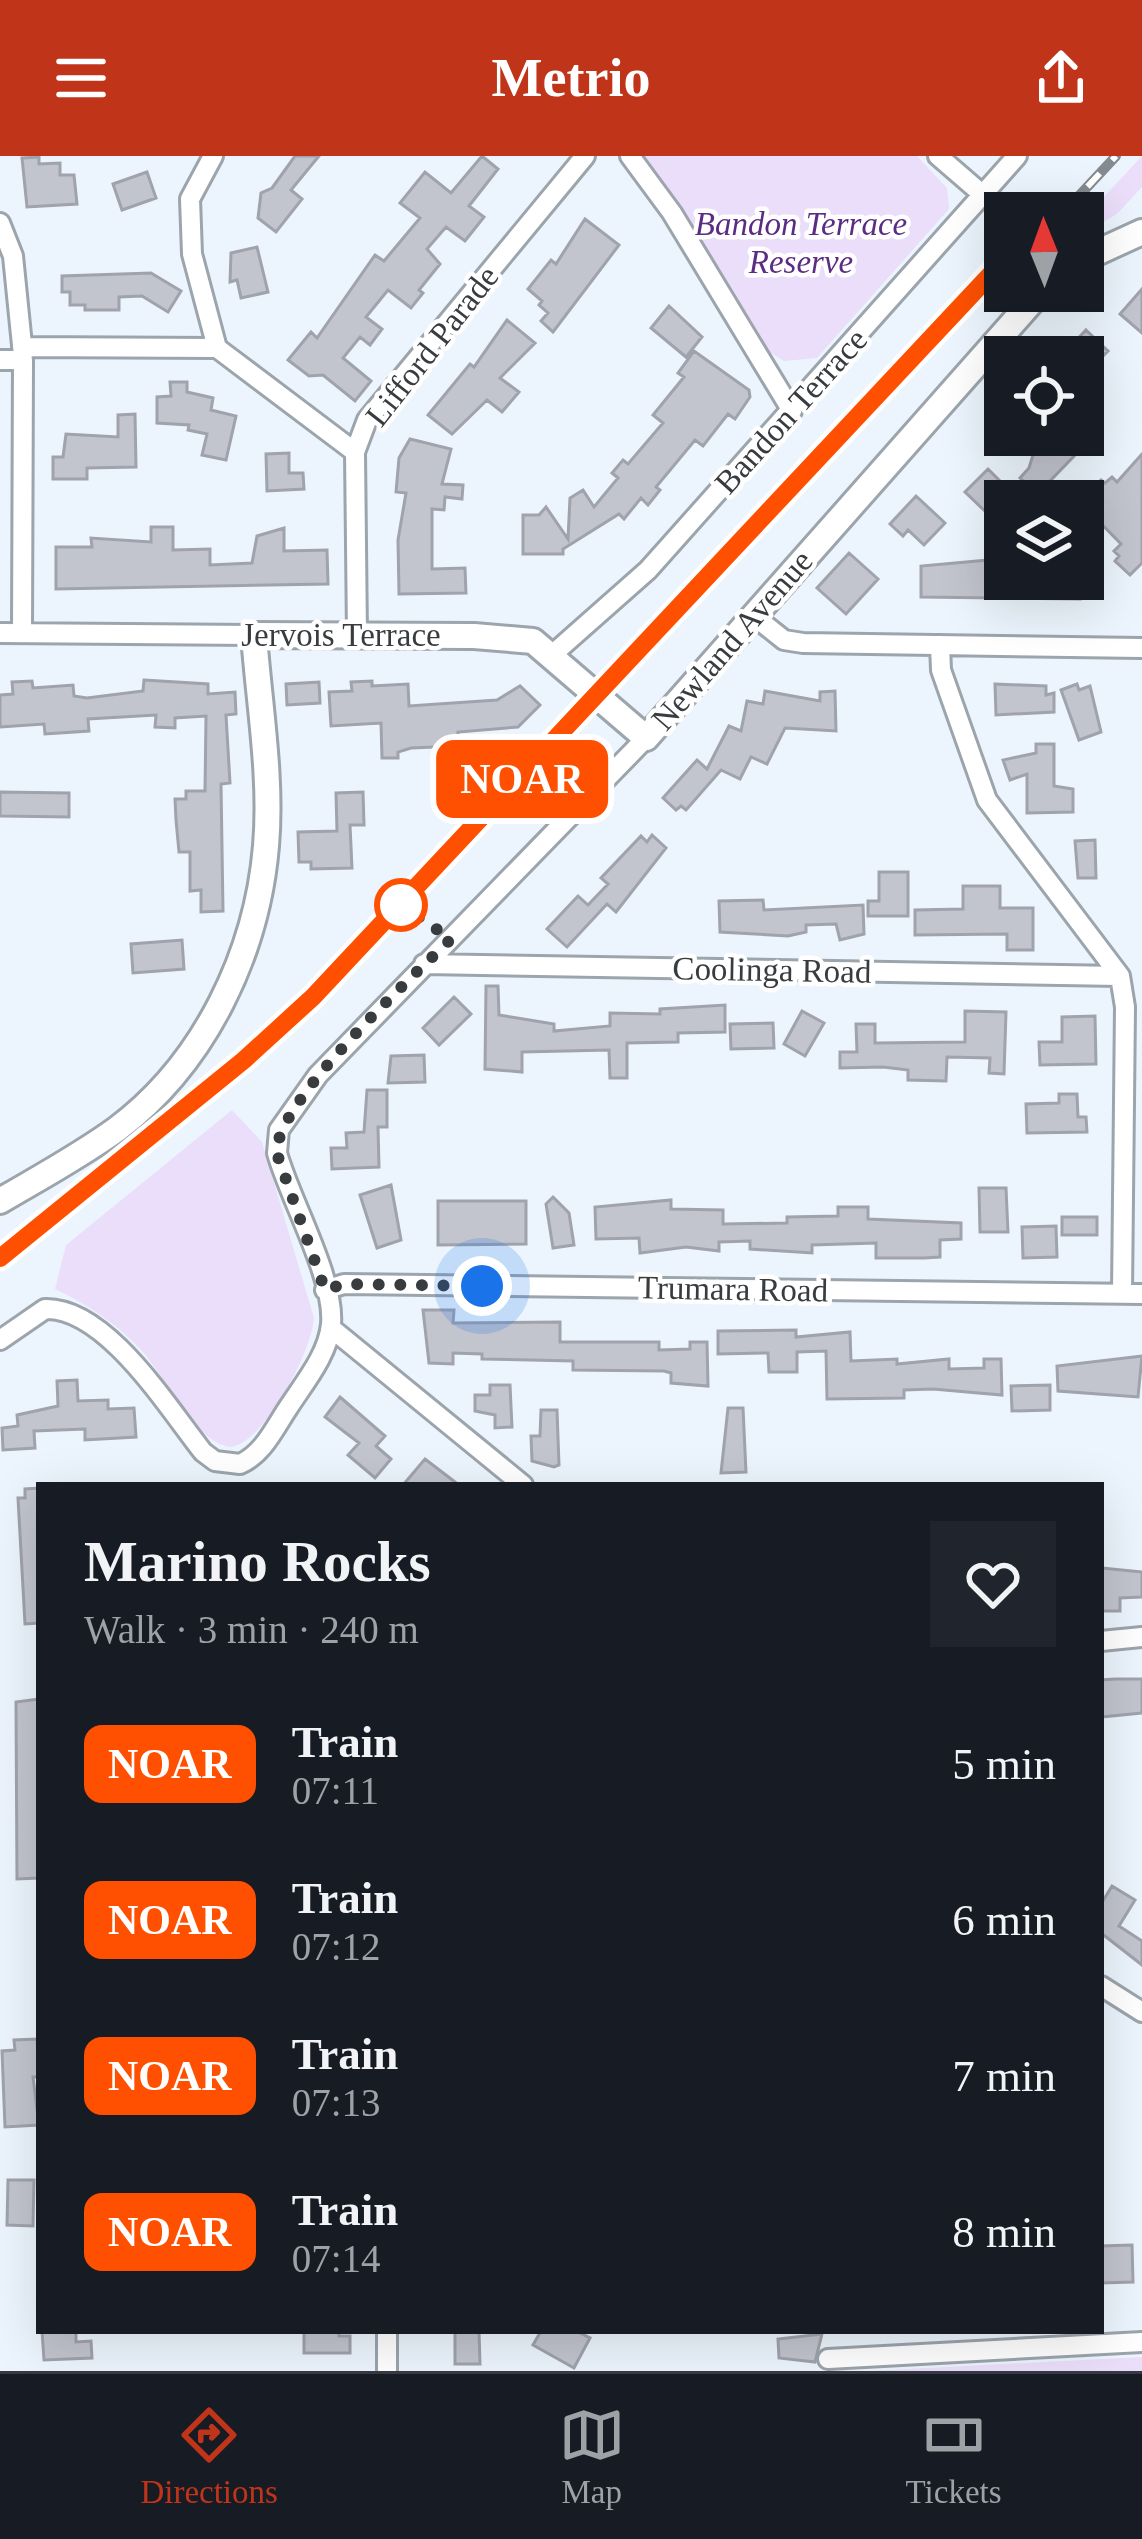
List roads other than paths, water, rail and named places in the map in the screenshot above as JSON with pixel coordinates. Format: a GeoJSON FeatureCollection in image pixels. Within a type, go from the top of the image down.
{"type":"FeatureCollection","features":[{"type":"Feature","properties":{"kind":"street"},"geometry":{"type":"LineString","coordinates":[[213,156],[190,199],[192,254],[217,348],[355,452]]}},
{"type":"Feature","properties":{"kind":"street","name":"Lifford Parade"},"geometry":{"type":"LineString","coordinates":[[357,636],[355,452],[368,420],[585,156]]}},
{"type":"Feature","properties":{"kind":"street"},"geometry":{"type":"LineString","coordinates":[[630,156],[672,213],[792,410]]}},
{"type":"Feature","properties":{"kind":"street"},"geometry":{"type":"LineString","coordinates":[[938,156],[982,194]]}},
{"type":"Feature","properties":{"kind":"street","name":"Bandon Terrace"},"geometry":{"type":"LineString","coordinates":[[553,653],[648,570],[1017,156]]}},
{"type":"Feature","properties":{"kind":"street"},"geometry":{"type":"LineString","coordinates":[[1104,249],[1142,232],[1142,209]]}},
{"type":"Feature","properties":{"kind":"street"},"geometry":{"type":"LineString","coordinates":[[0,223],[13,256],[22,353],[22,633]]}},
{"type":"Feature","properties":{"kind":"street","name":"Newland Avenue"},"geometry":{"type":"LineString","coordinates":[[331,1328],[325,1290],[279,1162],[277,1137],[318,1075],[646,738],[1021,312]]}},
{"type":"Feature","properties":{"kind":"street"},"geometry":{"type":"LineString","coordinates":[[0,360],[22,353],[217,348]]}},
{"type":"Feature","properties":{"kind":"street"},"geometry":{"type":"LineString","coordinates":[[755,617],[784,640],[1142,648]]}},
{"type":"Feature","properties":{"kind":"street","name":"Jervois Terrace"},"geometry":{"type":"LineString","coordinates":[[0,633],[533,641],[553,653],[646,738]]}},
{"type":"Feature","properties":{"kind":"street"},"geometry":{"type":"LineString","coordinates":[[0,1201],[122,1125],[178,1069],[232,982],[251,933],[266,846],[254,635]]}},
{"type":"Feature","properties":{"kind":"street"},"geometry":{"type":"LineString","coordinates":[[940,645],[940,670],[987,800],[1120,976],[1125,1007],[1132,1293]]}},
{"type":"Feature","properties":{"kind":"street","name":"Coolinga Road"},"geometry":{"type":"LineString","coordinates":[[424,964],[1120,976]]}},
{"type":"Feature","properties":{"kind":"street","name":"Trumara Road"},"geometry":{"type":"LineString","coordinates":[[325,1290],[344,1284],[1132,1293]]}},
{"type":"Feature","properties":{"kind":"street"},"geometry":{"type":"LineString","coordinates":[[0,1340],[45,1310],[59,1309],[100,1332],[128,1357],[203,1452],[214,1461],[240,1464],[254,1458],[266,1441],[317,1363],[331,1328],[519,1482]]}},
{"type":"Feature","properties":{"kind":"street"},"geometry":{"type":"LineString","coordinates":[[240,1464],[243,1482]]}},
{"type":"Feature","properties":{"kind":"street"},"geometry":{"type":"LineString","coordinates":[[1104,1641],[1142,1637]]}},
{"type":"Feature","properties":{"kind":"street"},"geometry":{"type":"LineString","coordinates":[[1104,1988],[1142,2012]]}},
{"type":"Feature","properties":{"kind":"street"},"geometry":{"type":"LineString","coordinates":[[386,2371],[387,2334]]}},
{"type":"Feature","properties":{"kind":"street"},"geometry":{"type":"LineString","coordinates":[[828,2359],[1142,2342]]}},
{"type":"Feature","properties":{"kind":"railway"},"geometry":{"type":"LineString","coordinates":[[1083,192],[1116,156]]}},
{"type":"Feature","properties":{"kind":"railway"},"geometry":{"type":"LineString","coordinates":[[0,1258],[244,1060],[313,997],[984,281]]}},
{"type":"Feature","properties":{"kind":"train","name":"NOAR"},"geometry":{"type":"LineString","coordinates":[[0,1258],[244,1060],[313,997],[586,712],[984,282]]}},
{"type":"Feature","properties":{"kind":"park label","name":"Bandon Terrace Reserve"},"geometry":{"type":"Point","coordinates":[801,243]}}]}
